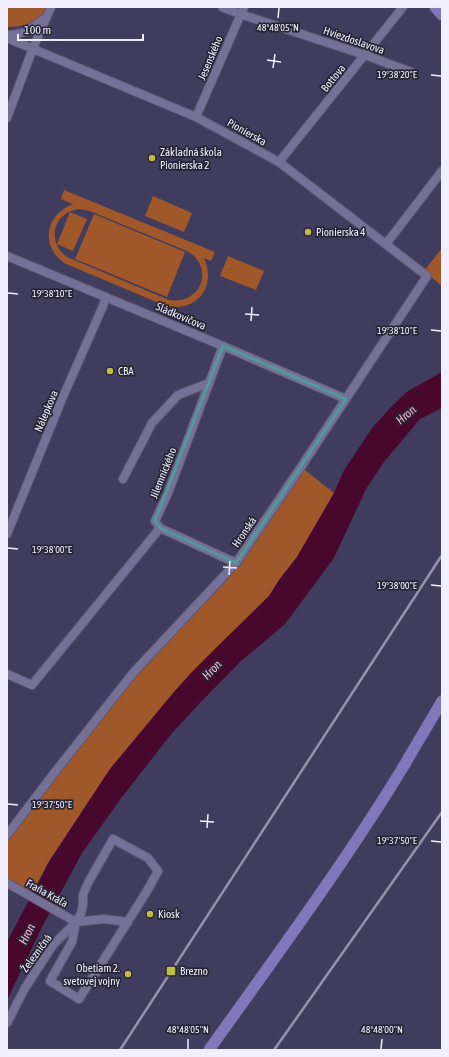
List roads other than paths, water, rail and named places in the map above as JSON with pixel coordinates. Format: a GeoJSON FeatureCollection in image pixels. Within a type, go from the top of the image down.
{"type":"FeatureCollection","features":[{"type":"Feature","properties":{"kind":"main road"},"geometry":{"type":"LineString","coordinates":[[435,7],[442,14]]}},
{"type":"Feature","properties":{"kind":"main road"},"geometry":{"type":"LineString","coordinates":[[209,1050],[367,824],[442,701]]}},
{"type":"Feature","properties":{"kind":"street"},"geometry":{"type":"LineString","coordinates":[[7,118],[33,48],[51,7]]}},
{"type":"Feature","properties":{"kind":"street","name":"Hviezdoslavova"},"geometry":{"type":"LineString","coordinates":[[222,7],[242,11],[411,72]]}},
{"type":"Feature","properties":{"kind":"street","name":"Bottova"},"geometry":{"type":"LineString","coordinates":[[279,162],[403,7]]}},
{"type":"Feature","properties":{"kind":"street","name":"Jesenského"},"geometry":{"type":"LineString","coordinates":[[196,117],[242,11]]}},
{"type":"Feature","properties":{"kind":"street"},"geometry":{"type":"LineString","coordinates":[[7,35],[15,35],[30,30],[47,16]]}},
{"type":"Feature","properties":{"kind":"street","name":"Pionierska"},"geometry":{"type":"LineString","coordinates":[[7,38],[196,117],[279,162],[427,276]]}},
{"type":"Feature","properties":{"kind":"street"},"geometry":{"type":"LineString","coordinates":[[386,244],[442,170]]}},
{"type":"Feature","properties":{"kind":"street","name":"Sládkovičova"},"geometry":{"type":"LineString","coordinates":[[7,256],[346,399]]}},
{"type":"Feature","properties":{"kind":"street","name":"Hronská"},"geometry":{"type":"LineString","coordinates":[[7,835],[133,673],[236,563],[427,276]]}},
{"type":"Feature","properties":{"kind":"street","name":"Nálepkova"},"geometry":{"type":"LineString","coordinates":[[7,534],[106,297]]}},
{"type":"Feature","properties":{"kind":"street","name":"Jilemnického"},"geometry":{"type":"LineString","coordinates":[[160,528],[155,521],[168,493],[223,346]]}},
{"type":"Feature","properties":{"kind":"street"},"geometry":{"type":"LineString","coordinates":[[123,479],[152,423],[178,395],[209,383]]}},
{"type":"Feature","properties":{"kind":"street"},"geometry":{"type":"LineString","coordinates":[[7,674],[32,685],[160,528],[236,563]]}},
{"type":"Feature","properties":{"kind":"street"},"geometry":{"type":"LineString","coordinates":[[113,839],[148,858],[158,871],[128,922],[79,998],[50,981],[72,942],[76,922],[81,914],[84,890],[113,839]]}},
{"type":"Feature","properties":{"kind":"street","name":"Fraňa Kráľa"},"geometry":{"type":"LineString","coordinates":[[7,883],[76,922]]}},
{"type":"Feature","properties":{"kind":"street"},"geometry":{"type":"LineString","coordinates":[[76,922],[104,919],[128,922]]}},
{"type":"Feature","properties":{"kind":"street","name":"Železničná"},"geometry":{"type":"LineString","coordinates":[[7,1023],[25,988],[53,945],[76,922]]}},
{"type":"Feature","properties":{"kind":"water","name":"Hron"},"geometry":{"type":"Polygon","coordinates":[[[442,372],[442,408],[420,419],[384,462],[366,489],[334,558],[285,624],[240,662],[172,733],[122,797],[82,853],[42,927],[7,1000],[7,942],[49,862],[110,769],[192,672],[269,596],[279,580],[297,557],[334,493],[343,472],[372,428],[408,391],[442,372]]]}},
{"type":"Feature","properties":{"kind":"railway"},"geometry":{"type":"LineString","coordinates":[[120,1050],[442,555]]}},
{"type":"Feature","properties":{"kind":"railway"},"geometry":{"type":"LineString","coordinates":[[274,1050],[442,812]]}},
{"type":"Feature","properties":{"kind":"place","name":"Základná škola Pionierska 2"},"geometry":{"type":"Point","coordinates":[152,158]}},
{"type":"Feature","properties":{"kind":"place","name":"Pionierska 4"},"geometry":{"type":"Point","coordinates":[308,232]}},
{"type":"Feature","properties":{"kind":"place","name":"CBA"},"geometry":{"type":"Point","coordinates":[110,371]}},
{"type":"Feature","properties":{"kind":"place","name":"Kiosk"},"geometry":{"type":"Point","coordinates":[150,914]}},
{"type":"Feature","properties":{"kind":"place","name":"Brezno"},"geometry":{"type":"Point","coordinates":[171,971]}},
{"type":"Feature","properties":{"kind":"place","name":"Obetiam 2. svetovej vojny"},"geometry":{"type":"Point","coordinates":[128,974]}}]}
